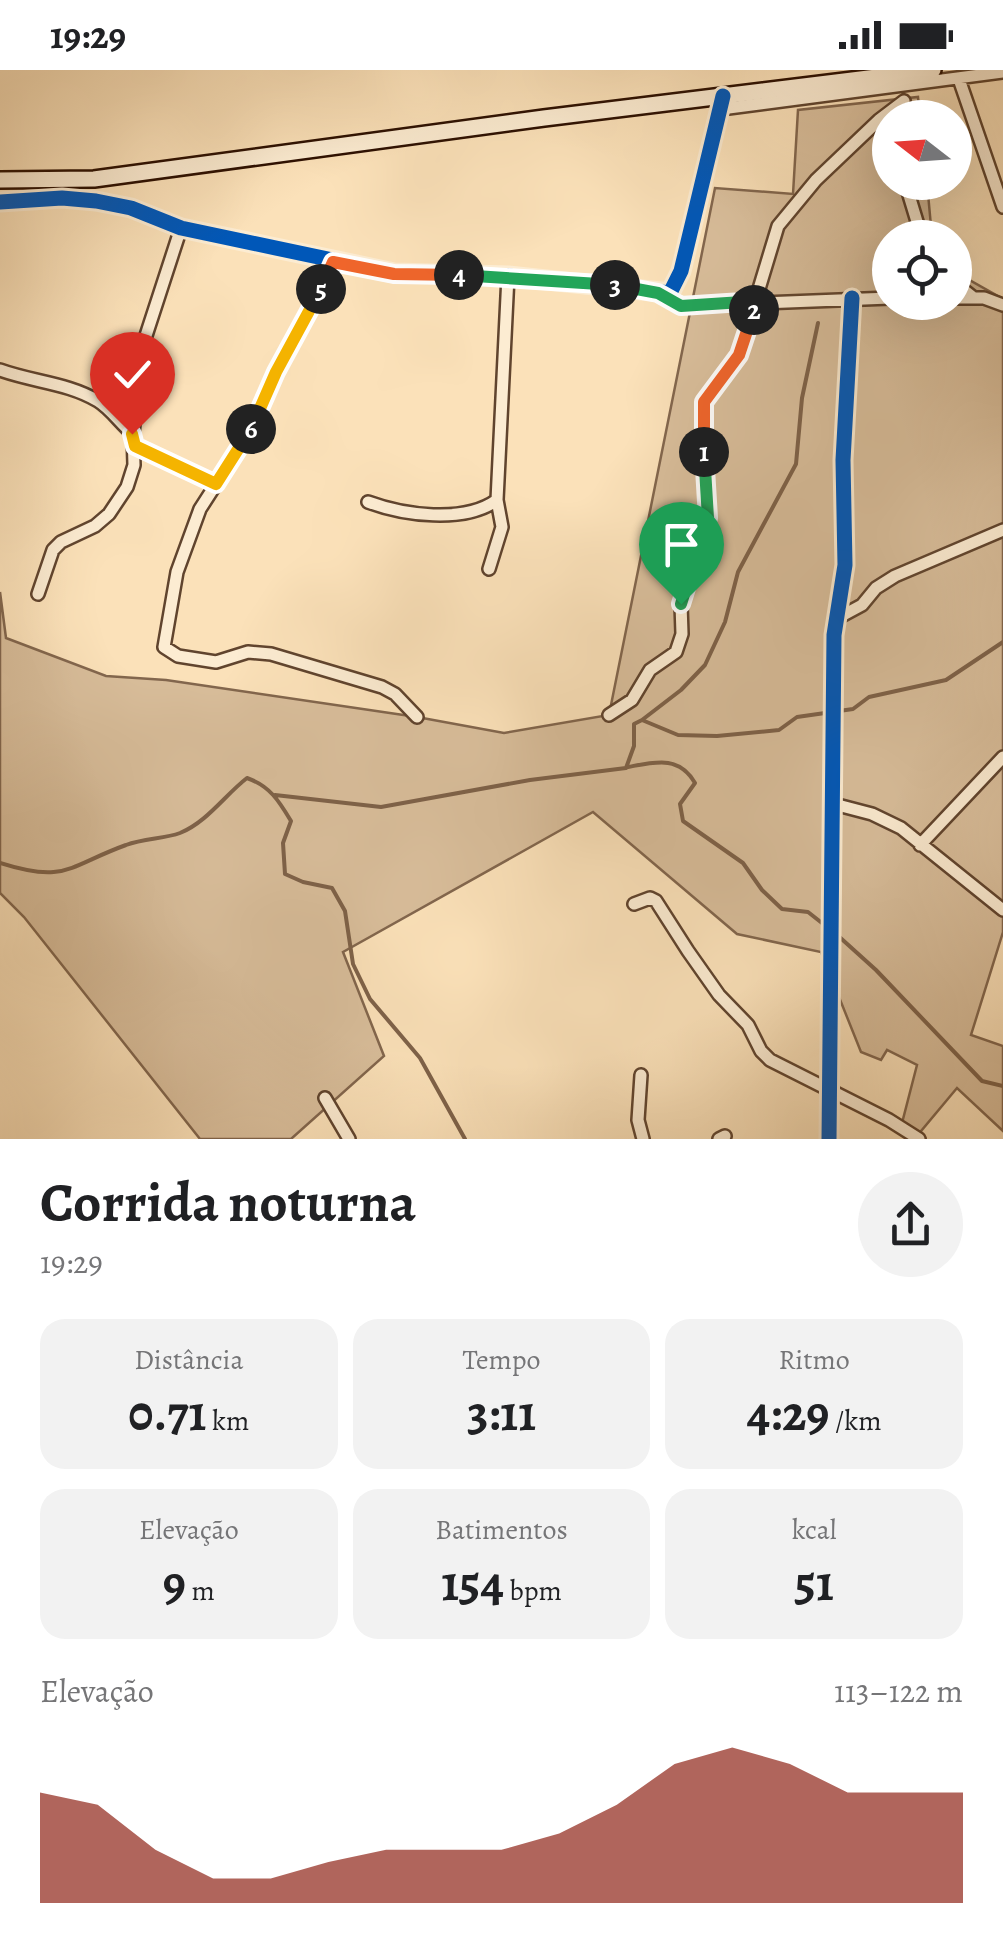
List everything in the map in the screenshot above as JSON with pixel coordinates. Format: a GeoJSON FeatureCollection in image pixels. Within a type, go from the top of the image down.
{"type":"FeatureCollection","features":[{"type":"Feature","properties":{"kind":"main road"},"geometry":{"type":"LineString","coordinates":[[0,180],[94,180],[722,102],[933,70]]}},
{"type":"Feature","properties":{"kind":"street"},"geometry":{"type":"LineString","coordinates":[[0,202],[62,198],[96,201],[130,208],[181,228],[394,274],[508,276],[670,293],[677,285],[722,102],[907,86],[1003,72]]}},
{"type":"Feature","properties":{"kind":"street"},"geometry":{"type":"LineString","coordinates":[[960,79],[1003,207]]}},
{"type":"Feature","properties":{"kind":"street"},"geometry":{"type":"LineString","coordinates":[[904,100],[907,86]]}},
{"type":"Feature","properties":{"kind":"street"},"geometry":{"type":"LineString","coordinates":[[609,716],[632,700],[650,670],[676,652],[682,634],[681,604],[708,518],[704,402],[739,355],[778,226],[816,180],[872,126]]}},
{"type":"Feature","properties":{"kind":"street"},"geometry":{"type":"LineString","coordinates":[[38,594],[53,550],[95,526],[109,514],[127,487],[134,465],[141,351],[181,228]]}},
{"type":"Feature","properties":{"kind":"street"},"geometry":{"type":"LineString","coordinates":[[333,262],[276,372],[250,433],[200,508],[177,572],[164,647],[178,656],[216,662],[248,652],[271,654],[382,687],[417,717]]}},
{"type":"Feature","properties":{"kind":"street"},"geometry":{"type":"LineString","coordinates":[[489,569],[502,527],[497,500],[508,276]]}},
{"type":"Feature","properties":{"kind":"street"},"geometry":{"type":"LineString","coordinates":[[658,293],[681,306],[872,298]]}},
{"type":"Feature","properties":{"kind":"street"},"geometry":{"type":"LineString","coordinates":[[829,1139],[830,803],[836,619],[845,565],[843,460],[852,298]]}},
{"type":"Feature","properties":{"kind":"street"},"geometry":{"type":"LineString","coordinates":[[974,298],[1003,304]]}},
{"type":"Feature","properties":{"kind":"street"},"geometry":{"type":"LineString","coordinates":[[0,370],[57,383],[99,402],[134,440],[216,484]]}},
{"type":"Feature","properties":{"kind":"street"},"geometry":{"type":"LineString","coordinates":[[368,502],[403,511],[452,513],[475,510],[497,500]]}},
{"type":"Feature","properties":{"kind":"street"},"geometry":{"type":"LineString","coordinates":[[836,619],[862,605],[876,588],[895,576],[1003,530]]}},
{"type":"Feature","properties":{"kind":"street"},"geometry":{"type":"LineString","coordinates":[[920,844],[1003,757]]}},
{"type":"Feature","properties":{"kind":"street"},"geometry":{"type":"LineString","coordinates":[[830,803],[872,814],[902,828],[1003,910]]}},
{"type":"Feature","properties":{"kind":"street"},"geometry":{"type":"LineString","coordinates":[[634,904],[650,898],[656,902],[719,995],[748,1025],[770,1060],[919,1139]]}},
{"type":"Feature","properties":{"kind":"street"},"geometry":{"type":"LineString","coordinates":[[640,1075],[638,1120],[643,1139]]}},
{"type":"Feature","properties":{"kind":"street"},"geometry":{"type":"LineString","coordinates":[[326,1098],[348,1139]]}},
{"type":"Feature","properties":{"kind":"shaded area"},"geometry":{"type":"Polygon","coordinates":[[[872,102],[872,200],[929,200],[930,220],[872,220],[872,320],[972,320],[972,282],[1003,299],[1003,932],[971,1035],[1003,1046],[1003,1131],[957,1088],[916,1137],[901,1127],[917,1065],[887,1050],[881,1060],[861,1052],[821,952],[737,934],[593,812],[343,952],[384,1056],[291,1139],[200,1139],[24,917],[0,893],[0,592],[6,638],[106,676],[166,680],[504,733],[609,715],[715,188],[793,194],[798,110],[872,102]]]}},
{"type":"Feature","properties":{"kind":"waterway"},"geometry":{"type":"LineString","coordinates":[[642,720],[681,690],[705,665],[725,622],[738,572],[796,464],[802,398],[818,323]]}},
{"type":"Feature","properties":{"kind":"waterway"},"geometry":{"type":"LineString","coordinates":[[275,795],[381,807],[530,780],[626,768],[634,746],[634,724],[642,720],[678,735],[779,730],[797,717],[853,709],[869,697],[946,680],[1003,642]]}},
{"type":"Feature","properties":{"kind":"waterway"},"geometry":{"type":"LineString","coordinates":[[628,767],[666,763],[682,768],[695,783],[680,804],[683,821],[743,863],[782,909],[808,912],[827,927]]}},
{"type":"Feature","properties":{"kind":"waterway"},"geometry":{"type":"LineString","coordinates":[[0,863],[39,872],[66,870],[126,845],[190,828],[247,778],[262,785],[291,821],[283,843],[285,874],[332,888],[345,911],[353,964],[370,999],[420,1058],[465,1139]]}},
{"type":"Feature","properties":{"kind":"waterway"},"geometry":{"type":"LineString","coordinates":[[835,933],[876,970],[982,1081],[1003,1086]]}},
{"type":"Feature","properties":{"kind":"cycle path"},"geometry":{"type":"LineString","coordinates":[[0,202],[62,198],[96,201],[131,208],[181,228],[394,273],[508,276],[670,293],[681,271],[723,96]]}},
{"type":"Feature","properties":{"kind":"cycle path"},"geometry":{"type":"LineString","coordinates":[[829,1139],[834,635],[845,565],[843,460],[852,298]]}},
{"type":"Feature","properties":{"kind":"route"},"geometry":{"type":"LineString","coordinates":[[132,434],[135,446],[216,484],[250,433],[276,372],[333,262],[394,274],[508,276],[616,285],[658,293],[676,306],[758,301],[739,355],[704,402],[708,518],[706,535],[681,604]]}}]}
